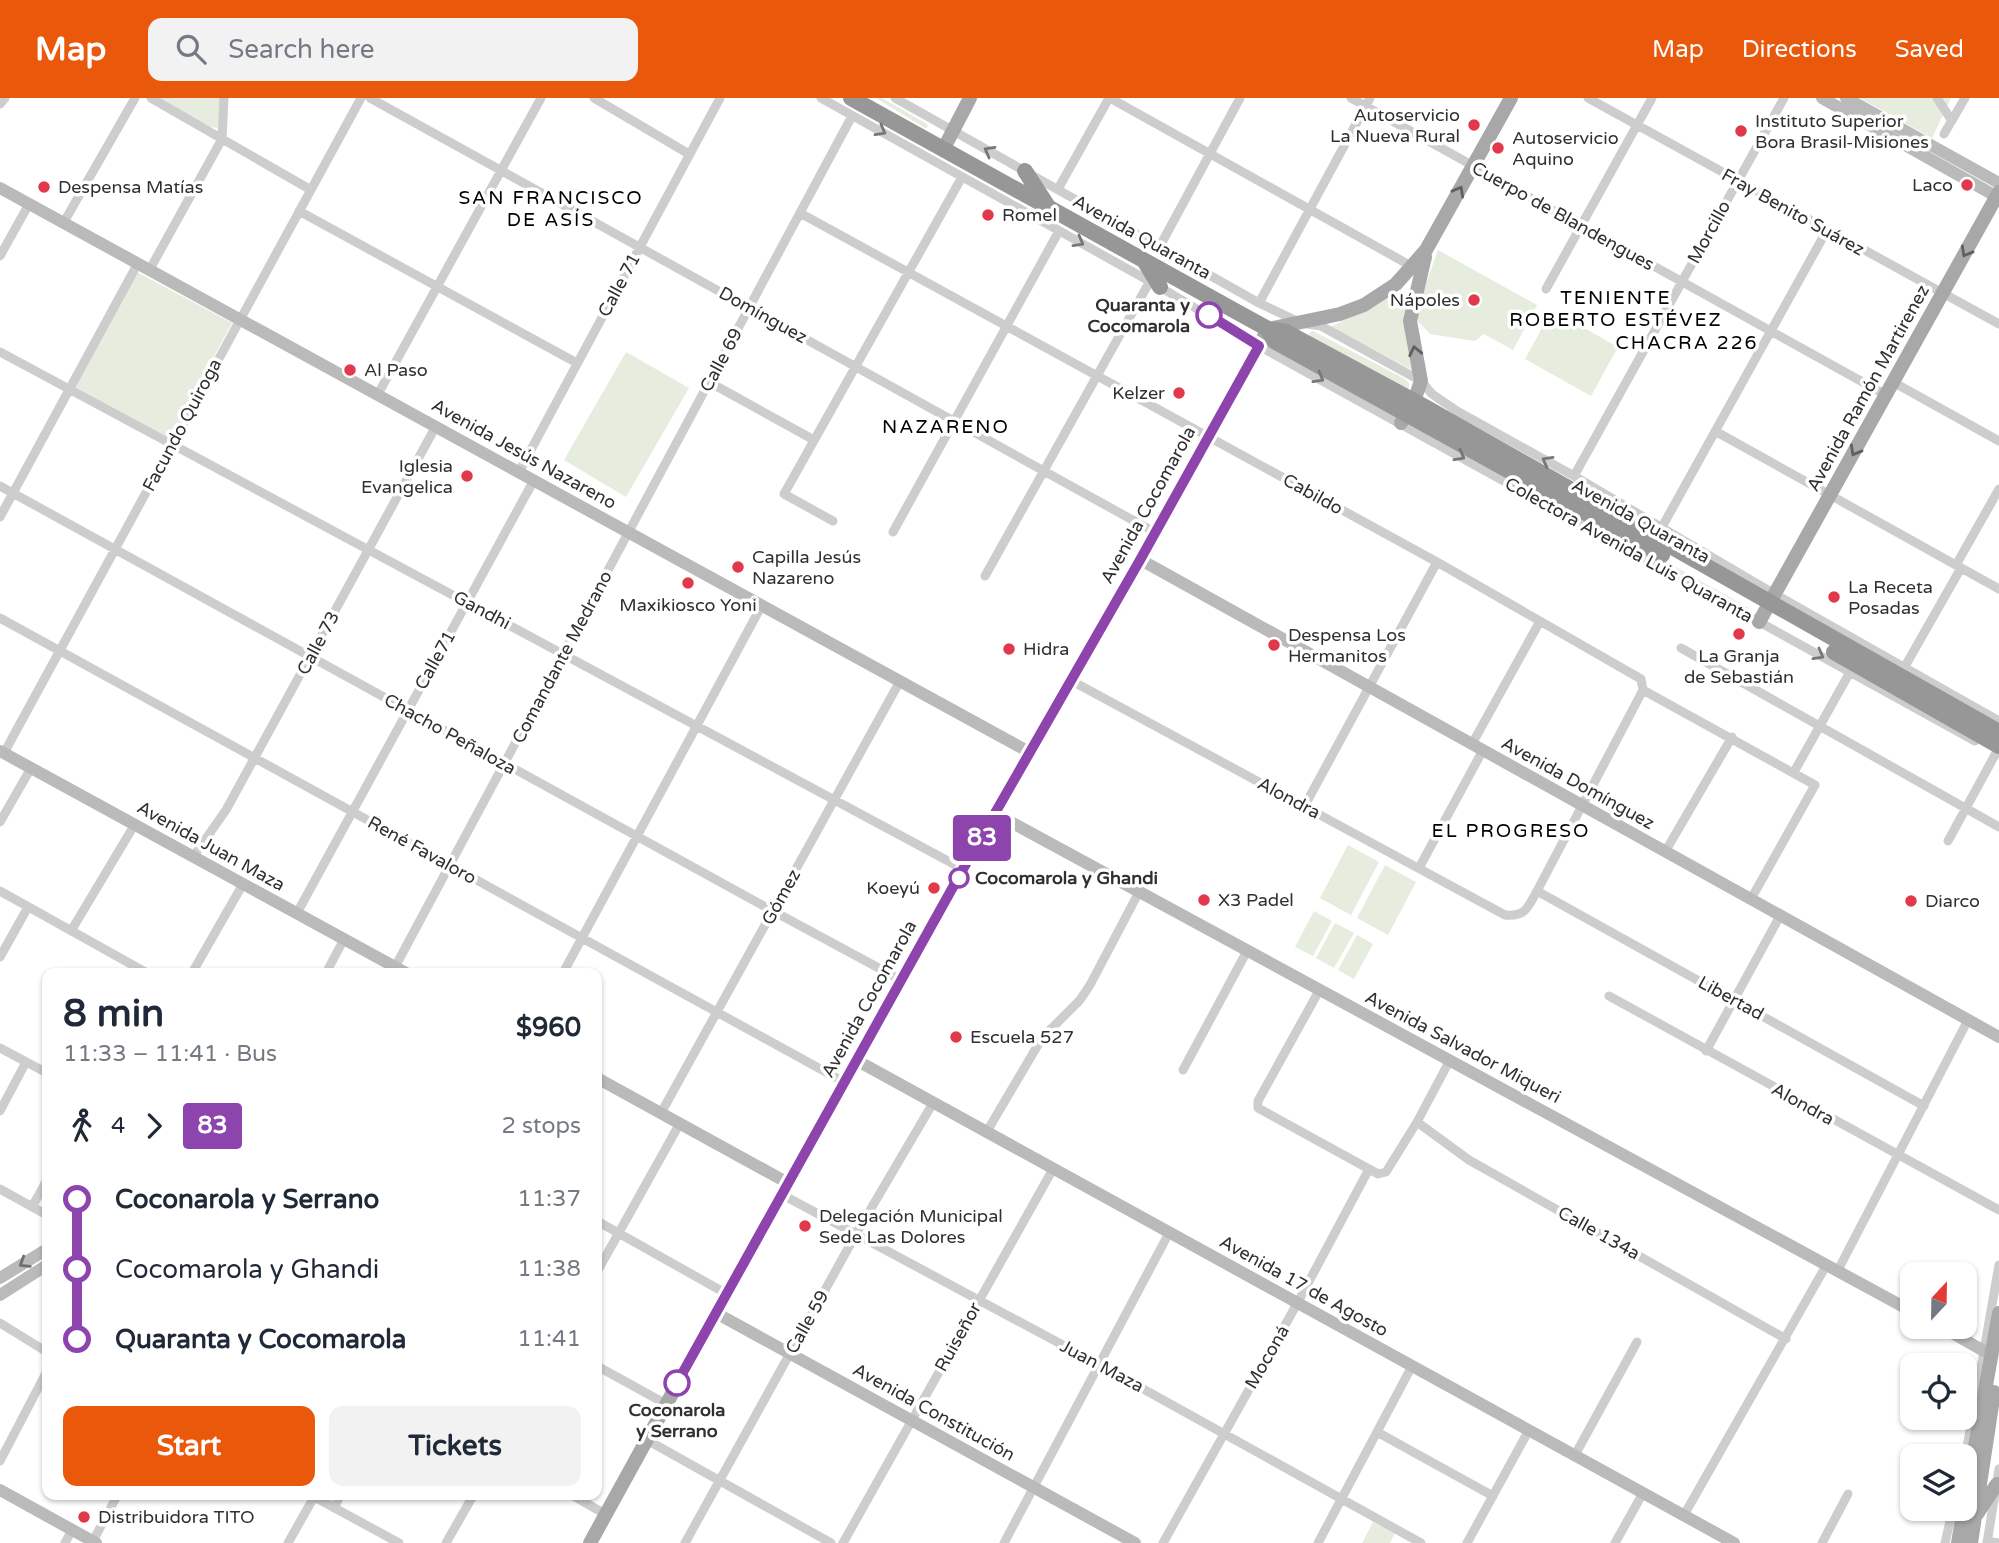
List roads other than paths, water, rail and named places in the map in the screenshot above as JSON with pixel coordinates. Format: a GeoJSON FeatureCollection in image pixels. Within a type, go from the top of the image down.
{"type":"FeatureCollection","features":[{"type":"Feature","properties":{"kind":"highway","name":"Avenida Quaranta"},"geometry":{"type":"LineString","coordinates":[[852,98],[939,156],[1048,207],[1268,329],[1286,332],[1407,413],[1767,608],[1998,722]]}},
{"type":"Feature","properties":{"kind":"highway"},"geometry":{"type":"LineString","coordinates":[[1025,171],[1048,207]]}},
{"type":"Feature","properties":{"kind":"highway"},"geometry":{"type":"LineString","coordinates":[[1143,260],[1155,284]]}},
{"type":"Feature","properties":{"kind":"highway","name":"Avenida Quaranta"},"geometry":{"type":"LineString","coordinates":[[1407,413],[1531,468],[1767,608],[1998,750]]}},
{"type":"Feature","properties":{"kind":"highway"},"geometry":{"type":"LineString","coordinates":[[1517,444],[1531,468]]}},
{"type":"Feature","properties":{"kind":"main road"},"geometry":{"type":"LineString","coordinates":[[939,156],[970,98]]}},
{"type":"Feature","properties":{"kind":"main road"},"geometry":{"type":"LineString","coordinates":[[1268,329],[1340,314],[1364,305],[1390,289],[1426,250],[1511,98]]}},
{"type":"Feature","properties":{"kind":"main road"},"geometry":{"type":"LineString","coordinates":[[1822,98],[1998,193]]}},
{"type":"Feature","properties":{"kind":"main road"},"geometry":{"type":"LineString","coordinates":[[1846,98],[1998,193]]}},
{"type":"Feature","properties":{"kind":"main road","name":"Avenida Jesús Nazareno"},"geometry":{"type":"LineString","coordinates":[[0,188],[1031,753]]}},
{"type":"Feature","properties":{"kind":"main road","name":"Avenida Ramón Martirenez"},"geometry":{"type":"LineString","coordinates":[[1767,608],[1998,193]]}},
{"type":"Feature","properties":{"kind":"main road"},"geometry":{"type":"LineString","coordinates":[[1407,413],[1421,380],[1410,321],[1426,250]]}},
{"type":"Feature","properties":{"kind":"main road","name":"Avenida Cocomarola"},"geometry":{"type":"LineString","coordinates":[[590,1543],[856,1060],[1156,533],[1268,329]]}},
{"type":"Feature","properties":{"kind":"main road","name":"Avenida Domínguez"},"geometry":{"type":"LineString","coordinates":[[1140,560],[1999,1037]]}},
{"type":"Feature","properties":{"kind":"main road","name":"Avenida Juan Maza"},"geometry":{"type":"LineString","coordinates":[[2,752],[396,968]]}},
{"type":"Feature","properties":{"kind":"main road","name":"Avenida Salvador Miqueri"},"geometry":{"type":"LineString","coordinates":[[996,814],[1900,1304]]}},
{"type":"Feature","properties":{"kind":"main road","name":"Avenida 17 de Agosto"},"geometry":{"type":"LineString","coordinates":[[856,1060],[1734,1543]]}},
{"type":"Feature","properties":{"kind":"main road"},"geometry":{"type":"LineString","coordinates":[[602,1081],[680,1123],[785,1188]]}},
{"type":"Feature","properties":{"kind":"main road"},"geometry":{"type":"LineString","coordinates":[[0,1278],[42,1252]]}},
{"type":"Feature","properties":{"kind":"main road"},"geometry":{"type":"LineString","coordinates":[[0,1294],[42,1268]]}},
{"type":"Feature","properties":{"kind":"main road","name":"Avenida Constitución"},"geometry":{"type":"LineString","coordinates":[[716,1312],[1135,1543]]}},
{"type":"Feature","properties":{"kind":"main road"},"geometry":{"type":"LineString","coordinates":[[1977,1466],[1994,1366],[1999,1313]]}},
{"type":"Feature","properties":{"kind":"main road"},"geometry":{"type":"LineString","coordinates":[[1963,1339],[1984,1351]]}},
{"type":"Feature","properties":{"kind":"main road"},"geometry":{"type":"LineString","coordinates":[[1977,1409],[1994,1366]]}},
{"type":"Feature","properties":{"kind":"main road"},"geometry":{"type":"LineString","coordinates":[[1977,1446],[1994,1366]]}},
{"type":"Feature","properties":{"kind":"main road"},"geometry":{"type":"LineString","coordinates":[[1977,1503],[1998,1476]]}},
{"type":"Feature","properties":{"kind":"main road"},"geometry":{"type":"LineString","coordinates":[[0,1490],[94,1542]]}},
{"type":"Feature","properties":{"kind":"main road"},"geometry":{"type":"LineString","coordinates":[[1958,1543],[1966,1521]]}},
{"type":"Feature","properties":{"kind":"main road"},"geometry":{"type":"LineString","coordinates":[[1969,1521],[1970,1543]]}},
{"type":"Feature","properties":{"kind":"street"},"geometry":{"type":"LineString","coordinates":[[0,104],[5,98]]}},
{"type":"Feature","properties":{"kind":"street"},"geometry":{"type":"LineString","coordinates":[[64,222],[135,98]]}},
{"type":"Feature","properties":{"kind":"street"},"geometry":{"type":"LineString","coordinates":[[151,98],[311,190]]}},
{"type":"Feature","properties":{"kind":"street"},"geometry":{"type":"LineString","coordinates":[[0,517],[70,389],[222,139],[224,98]]}},
{"type":"Feature","properties":{"kind":"street","name":"Domínguez"},"geometry":{"type":"LineString","coordinates":[[370,98],[1156,533]]}},
{"type":"Feature","properties":{"kind":"street"},"geometry":{"type":"LineString","coordinates":[[378,394],[541,98]]}},
{"type":"Feature","properties":{"kind":"street"},"geometry":{"type":"LineString","coordinates":[[594,98],[690,154]]}},
{"type":"Feature","properties":{"kind":"street","name":"Calle 71"},"geometry":{"type":"LineString","coordinates":[[519,472],[720,98]]}},
{"type":"Feature","properties":{"kind":"street"},"geometry":{"type":"LineString","coordinates":[[821,98],[852,116],[939,156],[962,177],[1155,284],[1259,346],[1407,413]]}},
{"type":"Feature","properties":{"kind":"street"},"geometry":{"type":"LineString","coordinates":[[895,98],[953,131]]}},
{"type":"Feature","properties":{"kind":"street"},"geometry":{"type":"LineString","coordinates":[[1058,190],[1109,98],[1413,267]]}},
{"type":"Feature","properties":{"kind":"street"},"geometry":{"type":"LineString","coordinates":[[1160,246],[1240,98]]}},
{"type":"Feature","properties":{"kind":"street","name":"Cuerpo de Blandengues"},"geometry":{"type":"LineString","coordinates":[[1351,98],[1368,102],[1473,166],[1771,331],[1999,441]]}},
{"type":"Feature","properties":{"kind":"street","name":"Fray Benito Suárez"},"geometry":{"type":"LineString","coordinates":[[1588,98],[1999,324]]}},
{"type":"Feature","properties":{"kind":"street"},"geometry":{"type":"LineString","coordinates":[[1546,289],[1652,98]]}},
{"type":"Feature","properties":{"kind":"street","name":"Morcillo"},"geometry":{"type":"LineString","coordinates":[[1574,476],[1784,98]]}},
{"type":"Feature","properties":{"kind":"street"},"geometry":{"type":"LineString","coordinates":[[1937,98],[1952,121]]}},
{"type":"Feature","properties":{"kind":"street"},"geometry":{"type":"LineString","coordinates":[[1944,134],[1965,98]]}},
{"type":"Feature","properties":{"kind":"street","name":"Facundo Quiroga"},"geometry":{"type":"LineString","coordinates":[[2,752],[60,651],[311,190],[357,100]]}},
{"type":"Feature","properties":{"kind":"street"},"geometry":{"type":"LineString","coordinates":[[1259,303],[1368,102]]}},
{"type":"Feature","properties":{"kind":"street","name":"Calle 69"},"geometry":{"type":"LineString","coordinates":[[630,531],[852,116]]}},
{"type":"Feature","properties":{"kind":"street","name":"Colectora Avenida Luis Quaranta"},"geometry":{"type":"LineString","coordinates":[[953,131],[1259,303],[1301,323],[1321,326],[1421,380],[1432,394],[1457,411],[1662,527],[1850,672],[1998,750]]}},
{"type":"Feature","properties":{"kind":"street"},"geometry":{"type":"LineString","coordinates":[[833,520],[784,494],[962,177]]}},
{"type":"Feature","properties":{"kind":"street"},"geometry":{"type":"LineString","coordinates":[[0,256],[29,204]]}},
{"type":"Feature","properties":{"kind":"street"},"geometry":{"type":"LineString","coordinates":[[299,212],[577,363]]}},
{"type":"Feature","properties":{"kind":"street","name":"Cabildo"},"geometry":{"type":"LineString","coordinates":[[800,213],[1437,562],[1539,623],[1641,678],[1643,690],[1815,785],[1751,899]]}},
{"type":"Feature","properties":{"kind":"street"},"geometry":{"type":"LineString","coordinates":[[1662,527],[1827,230]]}},
{"type":"Feature","properties":{"kind":"street"},"geometry":{"type":"LineString","coordinates":[[893,532],[1059,231]]}},
{"type":"Feature","properties":{"kind":"street"},"geometry":{"type":"LineString","coordinates":[[985,576],[1097,375],[1155,284]]}},
{"type":"Feature","properties":{"kind":"street","name":"Gandhi"},"geometry":{"type":"LineString","coordinates":[[0,352],[963,869]]}},
{"type":"Feature","properties":{"kind":"street"},"geometry":{"type":"LineString","coordinates":[[709,383],[814,440]]}},
{"type":"Feature","properties":{"kind":"street","name":"Calle 73"},"geometry":{"type":"LineString","coordinates":[[194,857],[226,810],[256,758],[436,426]]}},
{"type":"Feature","properties":{"kind":"street"},"geometry":{"type":"LineString","coordinates":[[1715,431],[1999,589]]}},
{"type":"Feature","properties":{"kind":"street","name":"Calle71"},"geometry":{"type":"LineString","coordinates":[[297,913],[534,480]]}},
{"type":"Feature","properties":{"kind":"street","name":"Chacho Peñaloza"},"geometry":{"type":"LineString","coordinates":[[0,486],[901,980]]}},
{"type":"Feature","properties":{"kind":"street"},"geometry":{"type":"LineString","coordinates":[[1904,668],[1999,489]]}},
{"type":"Feature","properties":{"kind":"street","name":"Comandante Medrano"},"geometry":{"type":"LineString","coordinates":[[401,968],[450,865],[630,531]]}},
{"type":"Feature","properties":{"kind":"street"},"geometry":{"type":"LineString","coordinates":[[1304,807],[1437,562]]}},
{"type":"Feature","properties":{"kind":"street"},"geometry":{"type":"LineString","coordinates":[[566,968],[762,605]]}},
{"type":"Feature","properties":{"kind":"street","name":"Colectora Avenida Luis Quaranta"},"geometry":{"type":"LineString","coordinates":[[1767,608],[1904,668],[1998,722]]}},
{"type":"Feature","properties":{"kind":"street","name":"René Favaloro"},"geometry":{"type":"LineString","coordinates":[[0,618],[844,1082]]}},
{"type":"Feature","properties":{"kind":"street"},"geometry":{"type":"LineString","coordinates":[[1419,869],[1539,623]]}},
{"type":"Feature","properties":{"kind":"street"},"geometry":{"type":"LineString","coordinates":[[1681,649],[1999,827]]}},
{"type":"Feature","properties":{"kind":"street"},"geometry":{"type":"LineString","coordinates":[[1794,772],[1850,672]]}},
{"type":"Feature","properties":{"kind":"street","name":"Gómez"},"geometry":{"type":"LineString","coordinates":[[661,1113],[900,681]]}},
{"type":"Feature","properties":{"kind":"street","name":"Alondra"},"geometry":{"type":"LineString","coordinates":[[1072,681],[1505,915],[1517,916],[1525,911],[1537,891]]}},
{"type":"Feature","properties":{"kind":"street"},"geometry":{"type":"LineString","coordinates":[[1537,891],[1643,690]]}},
{"type":"Feature","properties":{"kind":"street"},"geometry":{"type":"LineString","coordinates":[[1665,852],[1732,737]]}},
{"type":"Feature","properties":{"kind":"street"},"geometry":{"type":"LineString","coordinates":[[1948,841],[1998,750]]}},
{"type":"Feature","properties":{"kind":"street"},"geometry":{"type":"LineString","coordinates":[[0,821],[31,768]]}},
{"type":"Feature","properties":{"kind":"street"},"geometry":{"type":"LineString","coordinates":[[71,931],[135,824]]}},
{"type":"Feature","properties":{"kind":"street"},"geometry":{"type":"LineString","coordinates":[[195,968],[243,884]]}},
{"type":"Feature","properties":{"kind":"street"},"geometry":{"type":"LineString","coordinates":[[0,891],[138,968]]}},
{"type":"Feature","properties":{"kind":"street","name":"Libertad"},"geometry":{"type":"LineString","coordinates":[[1537,891],[1924,1106]]}},
{"type":"Feature","properties":{"kind":"street"},"geometry":{"type":"LineString","coordinates":[[986,1133],[1042,1038],[1080,1000],[1090,985],[1139,892]]}},
{"type":"Feature","properties":{"kind":"street"},"geometry":{"type":"LineString","coordinates":[[0,957],[28,907]]}},
{"type":"Feature","properties":{"kind":"street"},"geometry":{"type":"LineString","coordinates":[[1706,1051],[1780,916]]}},
{"type":"Feature","properties":{"kind":"street"},"geometry":{"type":"LineString","coordinates":[[329,968],[344,939]]}},
{"type":"Feature","properties":{"kind":"street"},"geometry":{"type":"LineString","coordinates":[[1182,1070],[1247,951]]}},
{"type":"Feature","properties":{"kind":"street"},"geometry":{"type":"LineString","coordinates":[[1320,989],[1258,1101],[1258,1108],[1373,1171]]}},
{"type":"Feature","properties":{"kind":"street","name":"Alondra"},"geometry":{"type":"LineString","coordinates":[[1609,996],[1999,1210]]}},
{"type":"Feature","properties":{"kind":"street"},"geometry":{"type":"LineString","coordinates":[[1684,1515],[1897,1156],[1968,1020]]}},
{"type":"Feature","properties":{"kind":"street"},"geometry":{"type":"LineString","coordinates":[[0,1048],[42,1070]]}},
{"type":"Feature","properties":{"kind":"street","name":"Moconá"},"geometry":{"type":"LineString","coordinates":[[1163,1543],[1373,1171],[1385,1172],[1417,1122],[1450,1060]]}},
{"type":"Feature","properties":{"kind":"street"},"geometry":{"type":"LineString","coordinates":[[0,1111],[26,1062]]}},
{"type":"Feature","properties":{"kind":"street","name":"Calle 59"},"geometry":{"type":"LineString","coordinates":[[685,1543],[856,1234],[933,1103]]}},
{"type":"Feature","properties":{"kind":"street","name":"Calle 134a"},"geometry":{"type":"LineString","coordinates":[[1417,1122],[1469,1160],[1786,1339]]}},
{"type":"Feature","properties":{"kind":"street"},"geometry":{"type":"LineString","coordinates":[[602,1263],[680,1123]]}},
{"type":"Feature","properties":{"kind":"street","name":"Ruiseñor"},"geometry":{"type":"LineString","coordinates":[[843,1543],[1053,1169]]}},
{"type":"Feature","properties":{"kind":"street","name":"Juan Maza"},"geometry":{"type":"LineString","coordinates":[[785,1188],[856,1234],[1100,1365],[1421,1543]]}},
{"type":"Feature","properties":{"kind":"street"},"geometry":{"type":"LineString","coordinates":[[0,1189],[42,1212]]}},
{"type":"Feature","properties":{"kind":"street"},"geometry":{"type":"LineString","coordinates":[[32,1207],[42,1189]]}},
{"type":"Feature","properties":{"kind":"street"},"geometry":{"type":"LineString","coordinates":[[602,1224],[727,1294]]}},
{"type":"Feature","properties":{"kind":"street"},"geometry":{"type":"LineString","coordinates":[[1003,1543],[1035,1488],[1169,1233]]}},
{"type":"Feature","properties":{"kind":"street"},"geometry":{"type":"LineString","coordinates":[[1977,1392],[1999,1265]]}},
{"type":"Feature","properties":{"kind":"street"},"geometry":{"type":"LineString","coordinates":[[0,1323],[42,1349]]}},
{"type":"Feature","properties":{"kind":"street"},"geometry":{"type":"LineString","coordinates":[[1575,1455],[1637,1342]]}},
{"type":"Feature","properties":{"kind":"street"},"geometry":{"type":"LineString","coordinates":[[1318,1543],[1412,1366]]}},
{"type":"Feature","properties":{"kind":"street"},"geometry":{"type":"LineString","coordinates":[[602,1369],[666,1404]]}},
{"type":"Feature","properties":{"kind":"street"},"geometry":{"type":"LineString","coordinates":[[0,1461],[42,1381]]}},
{"type":"Feature","properties":{"kind":"street"},"geometry":{"type":"LineString","coordinates":[[1467,1543],[1529,1430]]}},
{"type":"Feature","properties":{"kind":"street"},"geometry":{"type":"LineString","coordinates":[[1377,1432],[1493,1496]]}},
{"type":"Feature","properties":{"kind":"street"},"geometry":{"type":"LineString","coordinates":[[647,1440],[831,1543]]}},
{"type":"Feature","properties":{"kind":"street"},"geometry":{"type":"LineString","coordinates":[[1998,1476],[1987,1542],[1999,1543]]}},
{"type":"Feature","properties":{"kind":"street"},"geometry":{"type":"LineString","coordinates":[[1615,1543],[1643,1493]]}},
{"type":"Feature","properties":{"kind":"street"},"geometry":{"type":"LineString","coordinates":[[1822,1543],[1847,1494]]}},
{"type":"Feature","properties":{"kind":"street"},"geometry":{"type":"LineString","coordinates":[[94,1542],[115,1500]]}},
{"type":"Feature","properties":{"kind":"street"},"geometry":{"type":"LineString","coordinates":[[288,1543],[310,1500]]}},
{"type":"Feature","properties":{"kind":"street"},"geometry":{"type":"LineString","coordinates":[[319,1500],[399,1543]]}},
{"type":"Feature","properties":{"kind":"street"},"geometry":{"type":"LineString","coordinates":[[334,1508],[338,1500]]}},
{"type":"Feature","properties":{"kind":"street"},"geometry":{"type":"LineString","coordinates":[[446,1543],[471,1500]]}},
{"type":"Feature","properties":{"kind":"street"},"geometry":{"type":"LineString","coordinates":[[580,1500],[605,1514]]}},
{"type":"Feature","properties":{"kind":"street"},"geometry":{"type":"LineString","coordinates":[[1945,1543],[1951,1521]]}},
{"type":"Feature","properties":{"kind":"street"},"geometry":{"type":"LineString","coordinates":[[65,1543],[72,1530]]}},
{"type":"Feature","properties":{"kind":"place","name":"Autoservicio La Nueva Rural"},"geometry":{"type":"Point","coordinates":[1474,125]}},
{"type":"Feature","properties":{"kind":"place","name":"Instituto Superior Bora Brasil-Misiones"},"geometry":{"type":"Point","coordinates":[1741,131]}},
{"type":"Feature","properties":{"kind":"place","name":"Autoservicio Aquino"},"geometry":{"type":"Point","coordinates":[1498,148]}},
{"type":"Feature","properties":{"kind":"place","name":"Laco"},"geometry":{"type":"Point","coordinates":[1967,185]}},
{"type":"Feature","properties":{"kind":"place","name":"Despensa Matías"},"geometry":{"type":"Point","coordinates":[44,187]}},
{"type":"Feature","properties":{"kind":"place","name":"Romel"},"geometry":{"type":"Point","coordinates":[988,215]}},
{"type":"Feature","properties":{"kind":"place","name":"Nápoles"},"geometry":{"type":"Point","coordinates":[1474,300]}},
{"type":"Feature","properties":{"kind":"place","name":"Quaranta y Cocomarola"},"geometry":{"type":"Point","coordinates":[1209,315]}},
{"type":"Feature","properties":{"kind":"place","name":"Al Paso"},"geometry":{"type":"Point","coordinates":[350,370]}},
{"type":"Feature","properties":{"kind":"place","name":"Kelzer"},"geometry":{"type":"Point","coordinates":[1179,393]}},
{"type":"Feature","properties":{"kind":"place","name":"Iglesia Evangelica"},"geometry":{"type":"Point","coordinates":[467,476]}},
{"type":"Feature","properties":{"kind":"place","name":"Capilla Jesús Nazareno"},"geometry":{"type":"Point","coordinates":[738,567]}},
{"type":"Feature","properties":{"kind":"place","name":"Maxikiosco Yoni"},"geometry":{"type":"Point","coordinates":[688,583]}},
{"type":"Feature","properties":{"kind":"place","name":"La Receta Posadas"},"geometry":{"type":"Point","coordinates":[1834,597]}},
{"type":"Feature","properties":{"kind":"place","name":"La Granja de Sebastián"},"geometry":{"type":"Point","coordinates":[1739,634]}},
{"type":"Feature","properties":{"kind":"place","name":"Despensa Los Hermanitos"},"geometry":{"type":"Point","coordinates":[1274,645]}},
{"type":"Feature","properties":{"kind":"place","name":"Hidra"},"geometry":{"type":"Point","coordinates":[1009,649]}},
{"type":"Feature","properties":{"kind":"place","name":"Cocomarola y Ghandi"},"geometry":{"type":"Point","coordinates":[959,878]}},
{"type":"Feature","properties":{"kind":"place","name":"Koeyú"},"geometry":{"type":"Point","coordinates":[934,888]}},
{"type":"Feature","properties":{"kind":"place","name":"X3 Padel"},"geometry":{"type":"Point","coordinates":[1204,900]}},
{"type":"Feature","properties":{"kind":"place","name":"Diarco"},"geometry":{"type":"Point","coordinates":[1911,901]}},
{"type":"Feature","properties":{"kind":"place","name":"Escuela 527"},"geometry":{"type":"Point","coordinates":[956,1037]}},
{"type":"Feature","properties":{"kind":"place","name":"Delegación Municipal Sede Las Dolores"},"geometry":{"type":"Point","coordinates":[805,1226]}},
{"type":"Feature","properties":{"kind":"place","name":"Coconarola y Serrano"},"geometry":{"type":"Point","coordinates":[677,1383]}},
{"type":"Feature","properties":{"kind":"place","name":"Distribuidora TITO"},"geometry":{"type":"Point","coordinates":[84,1517]}},
{"type":"Feature","properties":{"kind":"district","name":"SAN FRANCISCO DE ASÍS"},"geometry":{"type":"Point","coordinates":[551,209]}},
{"type":"Feature","properties":{"kind":"district","name":"TENIENTE ROBERTO ESTÉVEZ"},"geometry":{"type":"Point","coordinates":[1616,309]}},
{"type":"Feature","properties":{"kind":"district","name":"CHACRA 226"},"geometry":{"type":"Point","coordinates":[1687,343]}},
{"type":"Feature","properties":{"kind":"district","name":"NAZARENO"},"geometry":{"type":"Point","coordinates":[946,427]}},
{"type":"Feature","properties":{"kind":"district","name":"EL PROGRESO"},"geometry":{"type":"Point","coordinates":[1511,831]}}]}
